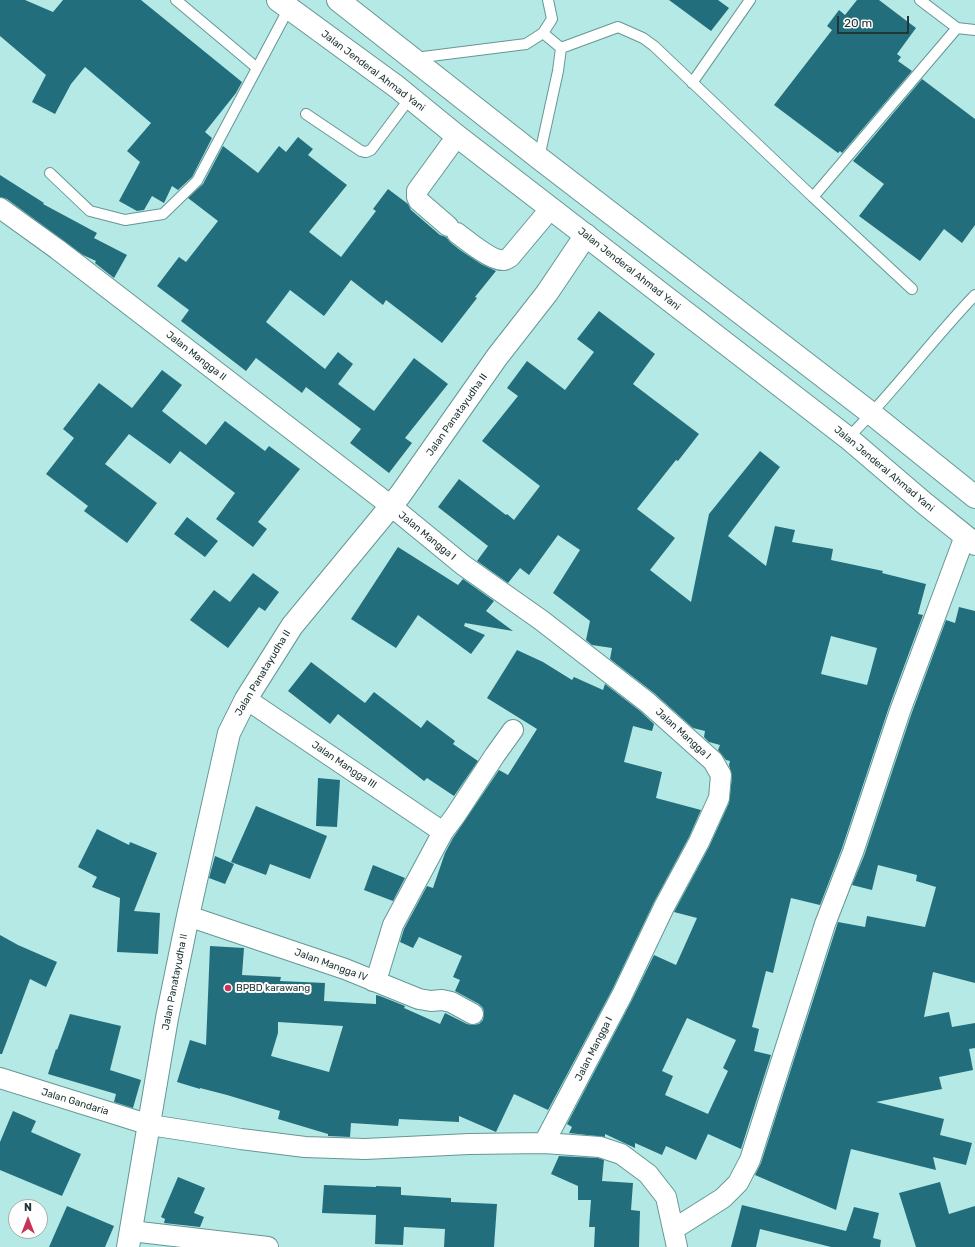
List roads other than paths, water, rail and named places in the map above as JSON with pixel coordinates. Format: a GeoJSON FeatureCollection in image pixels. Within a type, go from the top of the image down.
{"type":"FeatureCollection","features":[{"type":"Feature","properties":{"kind":"main road"},"geometry":{"type":"LineString","coordinates":[[338,0],[539,158],[872,414],[975,497]]}},
{"type":"Feature","properties":{"kind":"main road","name":"Jalan Jenderal Ahmad Yani"},"geometry":{"type":"LineString","coordinates":[[283,4],[403,92],[550,208],[848,438],[970,540]]}},
{"type":"Feature","properties":{"kind":"main road"},"geometry":{"type":"LineString","coordinates":[[403,92],[411,58]]}},
{"type":"Feature","properties":{"kind":"main road"},"geometry":{"type":"LineString","coordinates":[[523,187],[539,158]]}},
{"type":"Feature","properties":{"kind":"main road","name":"Jalan Panatayudha II"},"geometry":{"type":"LineString","coordinates":[[130,1239],[167,1018],[188,916],[229,734],[246,699],[292,626],[391,506],[436,446],[497,357],[547,293],[586,235]]}},
{"type":"Feature","properties":{"kind":"street"},"geometry":{"type":"LineString","coordinates":[[458,136],[417,191],[416,197],[418,201],[452,229],[477,248],[497,259],[506,260],[550,208]]}},
{"type":"Feature","properties":{"kind":"street","name":"Jalan Mangga II"},"geometry":{"type":"LineString","coordinates":[[0,208],[57,249],[391,506]]}},
{"type":"Feature","properties":{"kind":"street","name":"Jalan Mangga I"},"geometry":{"type":"LineString","coordinates":[[391,506],[463,565],[541,620],[647,702],[713,761],[721,775],[719,798],[699,842],[664,907],[619,1002],[544,1143]]}},
{"type":"Feature","properties":{"kind":"street"},"geometry":{"type":"LineString","coordinates":[[675,1238],[723,1198],[738,1182],[750,1160],[825,924],[853,852],[900,711],[970,540]]}},
{"type":"Feature","properties":{"kind":"street","name":"Jalan Mangga III"},"geometry":{"type":"LineString","coordinates":[[246,699],[443,832]]}},
{"type":"Feature","properties":{"kind":"street"},"geometry":{"type":"LineString","coordinates":[[373,981],[379,971],[393,925],[443,832],[495,754],[513,730]]}},
{"type":"Feature","properties":{"kind":"street","name":"Jalan Mangga IV"},"geometry":{"type":"LineString","coordinates":[[188,916],[345,969],[419,998],[431,1001],[442,1000],[451,1002],[473,1014]]}},
{"type":"Feature","properties":{"kind":"street","name":"Jalan Gandaria"},"geometry":{"type":"LineString","coordinates":[[0,1078],[150,1125],[305,1147],[365,1149],[469,1144],[544,1143],[600,1147],[621,1154],[648,1174],[666,1197],[675,1238]]}},
{"type":"Feature","properties":{"kind":"street"},"geometry":{"type":"LineString","coordinates":[[130,1239],[268,1247]]}},
{"type":"Feature","properties":{"kind":"lane"},"geometry":{"type":"LineString","coordinates":[[176,0],[258,68]]}},
{"type":"Feature","properties":{"kind":"lane"},"geometry":{"type":"LineString","coordinates":[[411,58],[526,44],[543,33],[552,19],[548,0]]}},
{"type":"Feature","properties":{"kind":"lane"},"geometry":{"type":"LineString","coordinates":[[692,82],[750,0]]}},
{"type":"Feature","properties":{"kind":"lane"},"geometry":{"type":"LineString","coordinates":[[920,0],[957,28],[975,30]]}},
{"type":"Feature","properties":{"kind":"lane"},"geometry":{"type":"LineString","coordinates":[[50,173],[90,211],[125,220],[163,214],[197,181],[258,68],[283,4]]}},
{"type":"Feature","properties":{"kind":"lane"},"geometry":{"type":"LineString","coordinates":[[561,48],[618,27],[643,38],[654,46],[812,197],[912,289]]}},
{"type":"Feature","properties":{"kind":"lane"},"geometry":{"type":"LineString","coordinates":[[812,197],[957,28]]}},
{"type":"Feature","properties":{"kind":"lane"},"geometry":{"type":"LineString","coordinates":[[543,33],[561,48]]}},
{"type":"Feature","properties":{"kind":"lane"},"geometry":{"type":"LineString","coordinates":[[539,158],[558,71],[561,48]]}},
{"type":"Feature","properties":{"kind":"lane"},"geometry":{"type":"LineString","coordinates":[[306,114],[361,151],[366,152],[371,150],[403,92]]}},
{"type":"Feature","properties":{"kind":"lane"},"geometry":{"type":"LineString","coordinates":[[848,438],[872,414],[975,295]]}},
{"type":"Feature","properties":{"kind":"place","name":"BPBD karawang"},"geometry":{"type":"Point","coordinates":[228,988]}}]}
